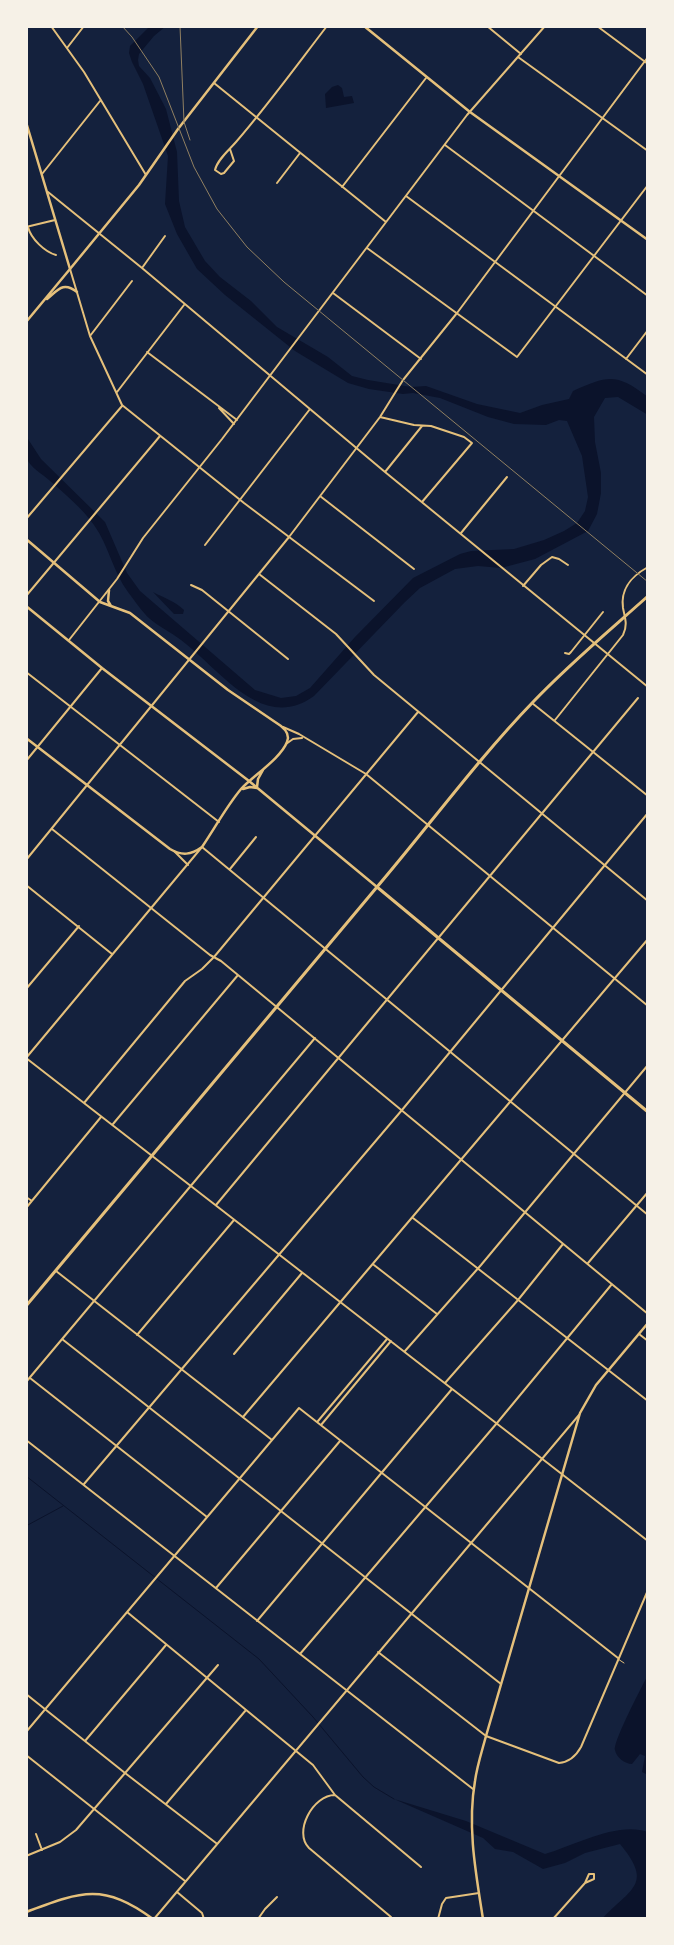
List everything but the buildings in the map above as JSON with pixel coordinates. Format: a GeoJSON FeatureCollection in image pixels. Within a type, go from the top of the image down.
{"type":"FeatureCollection","features":[{"type":"Feature","properties":{"kind":"main road"},"geometry":{"type":"LineString","coordinates":[[26,322],[146,175],[258,26]]}},
{"type":"Feature","properties":{"kind":"main road"},"geometry":{"type":"LineString","coordinates":[[364,26],[470,112],[648,240]]}},
{"type":"Feature","properties":{"kind":"main road"},"geometry":{"type":"LineString","coordinates":[[26,122],[70,269]]}},
{"type":"Feature","properties":{"kind":"main road"},"geometry":{"type":"LineString","coordinates":[[41,305],[64,287],[69,286],[76,292]]}},
{"type":"Feature","properties":{"kind":"main road"},"geometry":{"type":"LineString","coordinates":[[26,539],[100,602],[130,614],[235,695],[281,726],[288,733],[286,744],[259,776],[258,788]]}},
{"type":"Feature","properties":{"kind":"main road"},"geometry":{"type":"LineString","coordinates":[[109,590],[108,601],[112,607]]}},
{"type":"Feature","properties":{"kind":"main road"},"geometry":{"type":"LineString","coordinates":[[26,1306],[428,826],[479,762],[557,678],[648,596]]}},
{"type":"Feature","properties":{"kind":"main road"},"geometry":{"type":"LineString","coordinates":[[26,606],[102,668],[258,788],[648,1112]]}},
{"type":"Feature","properties":{"kind":"main road"},"geometry":{"type":"LineString","coordinates":[[26,738],[174,851],[187,855],[202,847],[240,791],[248,781],[267,765]]}},
{"type":"Feature","properties":{"kind":"main road"},"geometry":{"type":"LineString","coordinates":[[240,791],[250,787],[258,788]]}},
{"type":"Feature","properties":{"kind":"main road"},"geometry":{"type":"LineString","coordinates":[[483,1919],[472,1838],[472,1820],[474,1790],[486,1736],[580,1413],[587,1398],[648,1322]]}},
{"type":"Feature","properties":{"kind":"main road"},"geometry":{"type":"LineString","coordinates":[[26,1912],[68,1896],[94,1893],[125,1901],[153,1919]]}},
{"type":"Feature","properties":{"kind":"street"},"geometry":{"type":"LineString","coordinates":[[51,26],[84,72],[146,175]]}},
{"type":"Feature","properties":{"kind":"street"},"geometry":{"type":"LineString","coordinates":[[67,48],[84,26]]}},
{"type":"Feature","properties":{"kind":"street"},"geometry":{"type":"LineString","coordinates":[[230,149],[234,161],[224,174],[221,174],[215,168],[327,26]]}},
{"type":"Feature","properties":{"kind":"street"},"geometry":{"type":"LineString","coordinates":[[487,26],[521,54]]}},
{"type":"Feature","properties":{"kind":"street"},"geometry":{"type":"LineString","coordinates":[[69,641],[109,590],[143,538],[234,424],[445,144],[470,112],[545,26]]}},
{"type":"Feature","properties":{"kind":"street"},"geometry":{"type":"LineString","coordinates":[[597,26],[648,64]]}},
{"type":"Feature","properties":{"kind":"street"},"geometry":{"type":"LineString","coordinates":[[518,57],[648,151]]}},
{"type":"Feature","properties":{"kind":"street"},"geometry":{"type":"LineString","coordinates":[[26,860],[230,612],[289,537],[380,417],[402,382],[648,57]]}},
{"type":"Feature","properties":{"kind":"street"},"geometry":{"type":"LineString","coordinates":[[342,187],[427,78]]}},
{"type":"Feature","properties":{"kind":"street"},"geometry":{"type":"LineString","coordinates":[[214,83],[386,222]]}},
{"type":"Feature","properties":{"kind":"street"},"geometry":{"type":"LineString","coordinates":[[42,174],[100,100]]}},
{"type":"Feature","properties":{"kind":"street"},"geometry":{"type":"LineString","coordinates":[[445,144],[648,296]]}},
{"type":"Feature","properties":{"kind":"street"},"geometry":{"type":"LineString","coordinates":[[277,183],[301,153]]}},
{"type":"Feature","properties":{"kind":"street"},"geometry":{"type":"LineString","coordinates":[[367,248],[516,357],[648,185]]}},
{"type":"Feature","properties":{"kind":"street"},"geometry":{"type":"LineString","coordinates":[[48,192],[142,268],[501,568],[648,687]]}},
{"type":"Feature","properties":{"kind":"street"},"geometry":{"type":"LineString","coordinates":[[406,196],[648,375]]}},
{"type":"Feature","properties":{"kind":"street"},"geometry":{"type":"LineString","coordinates":[[56,220],[27,227],[32,238],[56,255]]}},
{"type":"Feature","properties":{"kind":"street"},"geometry":{"type":"LineString","coordinates":[[142,268],[166,236]]}},
{"type":"Feature","properties":{"kind":"street"},"geometry":{"type":"LineString","coordinates":[[70,269],[90,336],[122,405],[200,468],[374,601]]}},
{"type":"Feature","properties":{"kind":"street"},"geometry":{"type":"LineString","coordinates":[[90,336],[132,281]]}},
{"type":"Feature","properties":{"kind":"street"},"geometry":{"type":"LineString","coordinates":[[333,293],[421,358]]}},
{"type":"Feature","properties":{"kind":"street"},"geometry":{"type":"LineString","coordinates":[[117,392],[184,304]]}},
{"type":"Feature","properties":{"kind":"street"},"geometry":{"type":"LineString","coordinates":[[626,359],[648,330]]}},
{"type":"Feature","properties":{"kind":"street"},"geometry":{"type":"LineString","coordinates":[[147,352],[237,420]]}},
{"type":"Feature","properties":{"kind":"street"},"geometry":{"type":"LineString","coordinates":[[26,519],[122,405]]}},
{"type":"Feature","properties":{"kind":"street"},"geometry":{"type":"LineString","coordinates":[[217,406],[234,424]]}},
{"type":"Feature","properties":{"kind":"street"},"geometry":{"type":"LineString","coordinates":[[205,545],[310,409]]}},
{"type":"Feature","properties":{"kind":"street"},"geometry":{"type":"LineString","coordinates":[[380,417],[422,426],[431,426],[464,437],[472,443],[422,502]]}},
{"type":"Feature","properties":{"kind":"street"},"geometry":{"type":"LineString","coordinates":[[385,472],[422,426]]}},
{"type":"Feature","properties":{"kind":"street"},"geometry":{"type":"LineString","coordinates":[[26,596],[160,436]]}},
{"type":"Feature","properties":{"kind":"street"},"geometry":{"type":"LineString","coordinates":[[461,534],[507,477]]}},
{"type":"Feature","properties":{"kind":"street"},"geometry":{"type":"LineString","coordinates":[[320,496],[414,569]]}},
{"type":"Feature","properties":{"kind":"street"},"geometry":{"type":"LineString","coordinates":[[523,586],[541,565],[552,557],[568,565]]}},
{"type":"Feature","properties":{"kind":"street"},"geometry":{"type":"LineString","coordinates":[[555,720],[623,635],[626,628],[623,601],[624,589],[637,573],[648,567]]}},
{"type":"Feature","properties":{"kind":"street"},"geometry":{"type":"LineString","coordinates":[[260,574],[345,643],[374,676],[648,901]]}},
{"type":"Feature","properties":{"kind":"street"},"geometry":{"type":"LineString","coordinates":[[191,585],[202,590],[288,659]]}},
{"type":"Feature","properties":{"kind":"street"},"geometry":{"type":"LineString","coordinates":[[565,653],[572,652],[603,612]]}},
{"type":"Feature","properties":{"kind":"street"},"geometry":{"type":"LineString","coordinates":[[26,761],[102,668]]}},
{"type":"Feature","properties":{"kind":"street"},"geometry":{"type":"LineString","coordinates":[[26,672],[219,822]]}},
{"type":"Feature","properties":{"kind":"street"},"geometry":{"type":"LineString","coordinates":[[216,1206],[638,698]]}},
{"type":"Feature","properties":{"kind":"street"},"geometry":{"type":"LineString","coordinates":[[532,703],[648,796]]}},
{"type":"Feature","properties":{"kind":"street"},"geometry":{"type":"LineString","coordinates":[[84,1103],[185,981],[202,969],[214,956],[418,712]]}},
{"type":"Feature","properties":{"kind":"street"},"geometry":{"type":"LineString","coordinates":[[281,726],[366,774],[648,1006]]}},
{"type":"Feature","properties":{"kind":"street"},"geometry":{"type":"LineString","coordinates":[[286,744],[295,738],[304,738]]}},
{"type":"Feature","properties":{"kind":"street"},"geometry":{"type":"LineString","coordinates":[[84,1484],[402,1110],[648,813]]}},
{"type":"Feature","properties":{"kind":"street"},"geometry":{"type":"LineString","coordinates":[[52,828],[340,1058],[648,1314]]}},
{"type":"Feature","properties":{"kind":"street"},"geometry":{"type":"LineString","coordinates":[[230,869],[256,837]]}},
{"type":"Feature","properties":{"kind":"street"},"geometry":{"type":"LineString","coordinates":[[648,1215],[202,847],[26,1058],[648,1541]]}},
{"type":"Feature","properties":{"kind":"street"},"geometry":{"type":"LineString","coordinates":[[174,851],[188,865]]}},
{"type":"Feature","properties":{"kind":"street"},"geometry":{"type":"LineString","coordinates":[[26,885],[112,954]]}},
{"type":"Feature","properties":{"kind":"street"},"geometry":{"type":"LineString","coordinates":[[26,989],[79,926]]}},
{"type":"Feature","properties":{"kind":"street"},"geometry":{"type":"LineString","coordinates":[[243,1418],[648,939]]}},
{"type":"Feature","properties":{"kind":"street"},"geometry":{"type":"LineString","coordinates":[[112,1125],[238,975]]}},
{"type":"Feature","properties":{"kind":"street"},"geometry":{"type":"LineString","coordinates":[[26,1382],[315,1038]]}},
{"type":"Feature","properties":{"kind":"street"},"geometry":{"type":"LineString","coordinates":[[405,1352],[648,1065]]}},
{"type":"Feature","properties":{"kind":"street"},"geometry":{"type":"LineString","coordinates":[[26,1208],[101,1117]]}},
{"type":"Feature","properties":{"kind":"street"},"geometry":{"type":"LineString","coordinates":[[588,1264],[648,1192]]}},
{"type":"Feature","properties":{"kind":"street"},"geometry":{"type":"LineString","coordinates":[[26,1197],[32,1201]]}},
{"type":"Feature","properties":{"kind":"street"},"geometry":{"type":"LineString","coordinates":[[413,1218],[648,1401]]}},
{"type":"Feature","properties":{"kind":"street"},"geometry":{"type":"LineString","coordinates":[[137,1335],[234,1220]]}},
{"type":"Feature","properties":{"kind":"street"},"geometry":{"type":"LineString","coordinates":[[445,1383],[518,1300],[563,1244]]}},
{"type":"Feature","properties":{"kind":"street"},"geometry":{"type":"LineString","coordinates":[[374,1264],[438,1314]]}},
{"type":"Feature","properties":{"kind":"street"},"geometry":{"type":"LineString","coordinates":[[56,1271],[272,1440]]}},
{"type":"Feature","properties":{"kind":"street"},"geometry":{"type":"LineString","coordinates":[[234,1354],[302,1273]]}},
{"type":"Feature","properties":{"kind":"street"},"geometry":{"type":"LineString","coordinates":[[300,1654],[497,1424],[612,1284]]}},
{"type":"Feature","properties":{"kind":"street"},"geometry":{"type":"LineString","coordinates":[[639,1334],[648,1341]]}},
{"type":"Feature","properties":{"kind":"street"},"geometry":{"type":"LineString","coordinates":[[318,1422],[387,1338]]}},
{"type":"Feature","properties":{"kind":"street"},"geometry":{"type":"LineString","coordinates":[[62,1340],[502,1684]]}},
{"type":"Feature","properties":{"kind":"street"},"geometry":{"type":"LineString","coordinates":[[321,1424],[391,1341]]}},
{"type":"Feature","properties":{"kind":"street"},"geometry":{"type":"LineString","coordinates":[[30,1378],[207,1517]]}},
{"type":"Feature","properties":{"kind":"street"},"geometry":{"type":"LineString","coordinates":[[257,1621],[452,1388]]}},
{"type":"Feature","properties":{"kind":"street"},"geometry":{"type":"LineString","coordinates":[[26,1732],[299,1408],[618,1658]]}},
{"type":"Feature","properties":{"kind":"street"},"geometry":{"type":"LineString","coordinates":[[153,1919],[580,1413]]}},
{"type":"Feature","properties":{"kind":"street"},"geometry":{"type":"LineString","coordinates":[[26,1440],[474,1790]]}},
{"type":"Feature","properties":{"kind":"street"},"geometry":{"type":"LineString","coordinates":[[216,1588],[340,1441]]}},
{"type":"Feature","properties":{"kind":"street"},"geometry":{"type":"LineString","coordinates":[[378,1652],[486,1736],[559,1762],[570,1760],[581,1746],[648,1590]]}},
{"type":"Feature","properties":{"kind":"street"},"geometry":{"type":"LineString","coordinates":[[127,1612],[317,1769],[335,1795],[422,1867]]}},
{"type":"Feature","properties":{"kind":"street"},"geometry":{"type":"LineString","coordinates":[[85,1741],[166,1645]]}},
{"type":"Feature","properties":{"kind":"street"},"geometry":{"type":"LineString","coordinates":[[26,1856],[70,1836],[218,1665]]}},
{"type":"Feature","properties":{"kind":"street"},"geometry":{"type":"LineString","coordinates":[[26,1694],[216,1843]]}},
{"type":"Feature","properties":{"kind":"street"},"geometry":{"type":"LineString","coordinates":[[166,1804],[246,1710]]}},
{"type":"Feature","properties":{"kind":"street"},"geometry":{"type":"LineString","coordinates":[[26,1755],[186,1881]]}},
{"type":"Feature","properties":{"kind":"street"},"geometry":{"type":"LineString","coordinates":[[335,1795],[326,1797],[310,1810],[303,1832],[304,1842],[391,1917]]}},
{"type":"Feature","properties":{"kind":"street"},"geometry":{"type":"LineString","coordinates":[[36,1834],[42,1850]]}},
{"type":"Feature","properties":{"kind":"street"},"geometry":{"type":"LineString","coordinates":[[553,1919],[585,1883]]}},
{"type":"Feature","properties":{"kind":"street"},"geometry":{"type":"LineString","coordinates":[[176,1892],[201,1913],[204,1919]]}},
{"type":"Feature","properties":{"kind":"street"},"geometry":{"type":"LineString","coordinates":[[438,1919],[442,1904],[446,1898],[479,1893]]}},
{"type":"Feature","properties":{"kind":"street"},"geometry":{"type":"LineString","coordinates":[[258,1919],[277,1896]]}},
{"type":"Feature","properties":{"kind":"lane"},"geometry":{"type":"LineString","coordinates":[[618,1658],[624,1663]]}},
{"type":"Feature","properties":{"kind":"water"},"geometry":{"type":"Polygon","coordinates":[[[150,26],[166,26],[154,36],[139,54],[139,66],[150,78],[166,109],[177,152],[179,201],[185,227],[205,261],[220,277],[251,301],[277,327],[328,357],[352,376],[411,387],[426,386],[477,404],[520,413],[542,405],[569,399],[573,391],[595,382],[612,379],[628,384],[648,397],[648,415],[618,397],[605,398],[594,417],[595,442],[601,473],[601,493],[597,514],[588,531],[535,559],[501,568],[478,566],[455,569],[420,588],[314,696],[295,706],[277,707],[259,702],[242,693],[181,640],[157,625],[147,616],[123,584],[104,542],[89,519],[73,501],[29,462],[26,454],[26,436],[41,459],[105,522],[127,573],[140,591],[255,690],[281,698],[296,696],[310,688],[355,637],[413,578],[460,554],[471,551],[514,549],[544,540],[577,523],[585,511],[588,497],[582,456],[567,421],[559,420],[546,425],[514,424],[488,417],[440,398],[413,393],[403,394],[369,389],[348,383],[295,351],[225,295],[197,269],[177,234],[165,204],[168,156],[143,84],[129,53],[130,46],[150,26]]]}},
{"type":"Feature","properties":{"kind":"water"},"geometry":{"type":"Polygon","coordinates":[[[338,85],[342,88],[344,97],[352,96],[354,103],[326,108],[325,94],[332,87],[338,85]]]}},
{"type":"Feature","properties":{"kind":"water"},"geometry":{"type":"Polygon","coordinates":[[[153,592],[181,607],[184,610],[183,614],[174,614],[153,592]]]}},
{"type":"Feature","properties":{"kind":"water"},"geometry":{"type":"Polygon","coordinates":[[[648,1675],[648,1775],[642,1772],[645,1756],[640,1754],[632,1764],[629,1764],[619,1758],[615,1750],[634,1701],[648,1675]]]}},
{"type":"Feature","properties":{"kind":"water"},"geometry":{"type":"Polygon","coordinates":[[[394,1799],[466,1821],[545,1854],[596,1835],[610,1832],[636,1829],[648,1832],[648,1919],[602,1919],[635,1885],[637,1878],[636,1869],[620,1844],[585,1853],[565,1863],[543,1869],[513,1852],[495,1849],[483,1838],[394,1799]]]}},
{"type":"Feature","properties":{"kind":"waterway"},"geometry":{"type":"LineString","coordinates":[[26,1476],[259,1659],[313,1717],[363,1777],[374,1787],[394,1799]]}},
{"type":"Feature","properties":{"kind":"waterway"},"geometry":{"type":"LineString","coordinates":[[26,1526],[63,1506]]}},
{"type":"Feature","properties":{"kind":"railway"},"geometry":{"type":"LineString","coordinates":[[122,26],[132,37],[159,77],[194,167],[217,209],[247,247],[284,282],[648,582]]}},
{"type":"Feature","properties":{"kind":"railway"},"geometry":{"type":"LineString","coordinates":[[180,26],[184,122],[190,140]]}}]}
